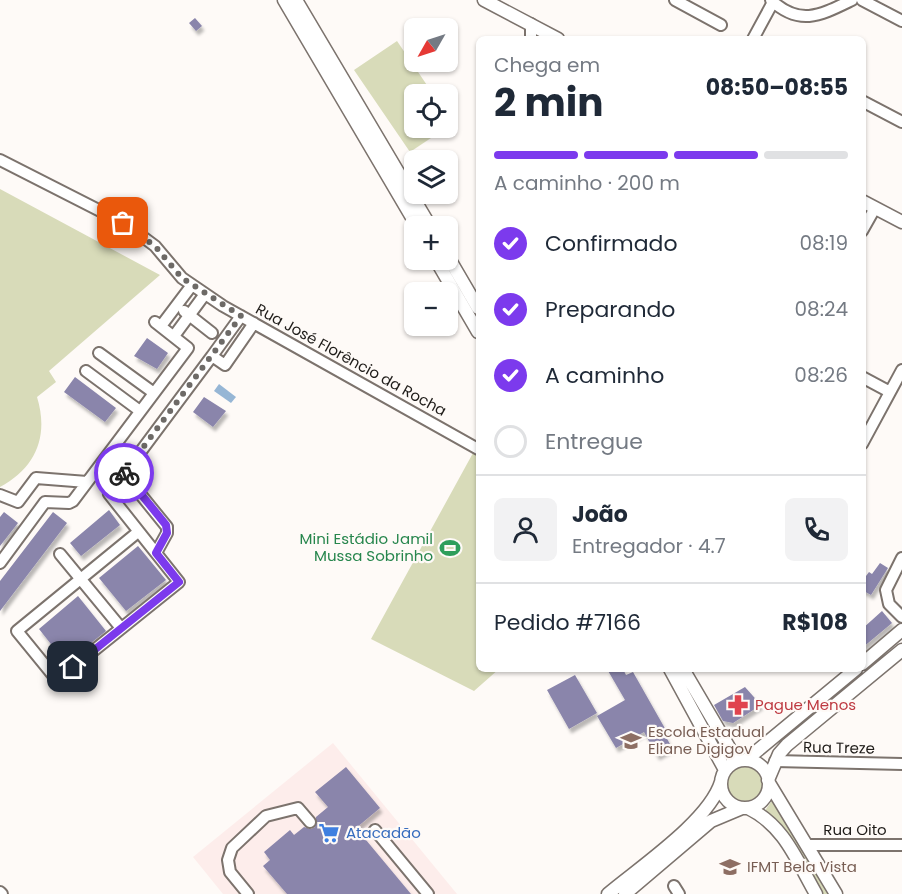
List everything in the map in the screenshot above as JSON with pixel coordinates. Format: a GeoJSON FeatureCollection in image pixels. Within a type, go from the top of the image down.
{"type":"FeatureCollection","features":[{"type":"Feature","properties":{"kind":"main road"},"geometry":{"type":"LineString","coordinates":[[285,0],[411,216]]}},
{"type":"Feature","properties":{"kind":"main road"},"geometry":{"type":"LineString","coordinates":[[296,0],[424,216]]}},
{"type":"Feature","properties":{"kind":"main road"},"geometry":{"type":"LineString","coordinates":[[484,0],[553,36]]}},
{"type":"Feature","properties":{"kind":"main road"},"geometry":{"type":"LineString","coordinates":[[866,203],[902,222]]}},
{"type":"Feature","properties":{"kind":"main road"},"geometry":{"type":"LineString","coordinates":[[442,270],[476,329]]}},
{"type":"Feature","properties":{"kind":"main road"},"geometry":{"type":"LineString","coordinates":[[456,270],[476,305]]}},
{"type":"Feature","properties":{"kind":"main road"},"geometry":{"type":"LineString","coordinates":[[866,656],[902,630]]}},
{"type":"Feature","properties":{"kind":"main road"},"geometry":{"type":"LineString","coordinates":[[625,894],[711,821],[763,800],[775,761],[787,745],[902,650]]}},
{"type":"Feature","properties":{"kind":"main road"},"geometry":{"type":"LineString","coordinates":[[671,672],[723,776],[726,800],[762,815],[777,827],[816,894]]}},
{"type":"Feature","properties":{"kind":"main road"},"geometry":{"type":"LineString","coordinates":[[685,672],[742,761],[760,766],[836,894]]}},
{"type":"Feature","properties":{"kind":"main road"},"geometry":{"type":"LineString","coordinates":[[608,894],[700,816],[714,798],[723,776],[852,672]]}},
{"type":"Feature","properties":{"kind":"street"},"geometry":{"type":"LineString","coordinates":[[675,0],[721,24]]}},
{"type":"Feature","properties":{"kind":"street"},"geometry":{"type":"LineString","coordinates":[[754,36],[772,1],[794,15],[811,17],[852,0]]}},
{"type":"Feature","properties":{"kind":"street"},"geometry":{"type":"LineString","coordinates":[[862,0],[902,21]]}},
{"type":"Feature","properties":{"kind":"street"},"geometry":{"type":"LineString","coordinates":[[531,24],[531,36]]}},
{"type":"Feature","properties":{"kind":"street"},"geometry":{"type":"LineString","coordinates":[[866,103],[902,122]]}},
{"type":"Feature","properties":{"kind":"street","name":"Rua José Florêncio da Rocha"},"geometry":{"type":"LineString","coordinates":[[0,160],[123,223],[155,246],[182,278],[205,294],[476,447]]}},
{"type":"Feature","properties":{"kind":"street"},"geometry":{"type":"LineString","coordinates":[[866,224],[875,208]]}},
{"type":"Feature","properties":{"kind":"street"},"geometry":{"type":"LineString","coordinates":[[0,563],[45,502],[70,503],[188,348],[158,324],[177,305],[192,285]]}},
{"type":"Feature","properties":{"kind":"street"},"geometry":{"type":"LineString","coordinates":[[174,336],[205,294]]}},
{"type":"Feature","properties":{"kind":"street"},"geometry":{"type":"LineString","coordinates":[[177,305],[212,333]]}},
{"type":"Feature","properties":{"kind":"street"},"geometry":{"type":"LineString","coordinates":[[138,532],[16,631],[57,680],[179,582],[109,494],[241,316]]}},
{"type":"Feature","properties":{"kind":"street"},"geometry":{"type":"LineString","coordinates":[[212,356],[225,365],[254,323]]}},
{"type":"Feature","properties":{"kind":"street"},"geometry":{"type":"LineString","coordinates":[[99,353],[154,393]]}},
{"type":"Feature","properties":{"kind":"street"},"geometry":{"type":"LineString","coordinates":[[866,437],[902,370]]}},
{"type":"Feature","properties":{"kind":"street"},"geometry":{"type":"LineString","coordinates":[[86,371],[140,411]]}},
{"type":"Feature","properties":{"kind":"street"},"geometry":{"type":"LineString","coordinates":[[866,379],[890,392]]}},
{"type":"Feature","properties":{"kind":"street"},"geometry":{"type":"LineString","coordinates":[[124,474],[167,527],[167,533],[156,553]]}},
{"type":"Feature","properties":{"kind":"street"},"geometry":{"type":"LineString","coordinates":[[0,495],[18,502],[36,478],[87,482]]}},
{"type":"Feature","properties":{"kind":"street"},"geometry":{"type":"LineString","coordinates":[[60,554],[121,628]]}},
{"type":"Feature","properties":{"kind":"street"},"geometry":{"type":"LineString","coordinates":[[902,558],[886,590],[889,604],[902,617]]}},
{"type":"Feature","properties":{"kind":"street","name":"Rua Treze"},"geometry":{"type":"LineString","coordinates":[[775,761],[901,763]]}},
{"type":"Feature","properties":{"kind":"street"},"geometry":{"type":"LineString","coordinates":[[248,894],[230,872],[228,860],[231,848],[266,816],[298,808],[310,822]]}},
{"type":"Feature","properties":{"kind":"street"},"geometry":{"type":"LineString","coordinates":[[375,830],[428,894]]}},
{"type":"Feature","properties":{"kind":"street","name":"Rua Oito"},"geometry":{"type":"LineString","coordinates":[[808,845],[902,845]]}},
{"type":"Feature","properties":{"kind":"shaded area"},"geometry":{"type":"Polygon","coordinates":[[[333,743],[457,894],[223,894],[193,857],[333,743]]]}},
{"type":"Feature","properties":{"kind":"green space"},"geometry":{"type":"Polygon","coordinates":[[[397,41],[404,51],[404,72],[418,72],[426,84],[404,84],[404,138],[431,138],[413,150],[409,150],[354,70],[397,41]]]}},
{"type":"Feature","properties":{"kind":"green space"},"geometry":{"type":"Polygon","coordinates":[[[0,189],[160,275],[49,371],[56,382],[37,397],[41,425],[36,450],[23,470],[0,487],[0,189]]]}},
{"type":"Feature","properties":{"kind":"green space","name":"Mini Estádio Jamil Mussa Sobrinho"},"geometry":{"type":"Polygon","coordinates":[[[473,453],[476,455],[476,672],[496,672],[474,691],[371,639],[473,453]]]}},
{"type":"Feature","properties":{"kind":"green space"},"geometry":{"type":"Polygon","coordinates":[[[746,763],[761,769],[767,784],[761,799],[746,805],[731,799],[725,784],[731,769],[746,763]]]}},
{"type":"Feature","properties":{"kind":"green space"},"geometry":{"type":"Polygon","coordinates":[[[773,799],[829,894],[822,894],[783,826],[764,812],[773,799]]]}},
{"type":"Feature","properties":{"kind":"water"},"geometry":{"type":"Polygon","coordinates":[[[219,384],[236,397],[231,403],[214,391],[219,384]]]}},
{"type":"Feature","properties":{"kind":"building"},"geometry":{"type":"Polygon","coordinates":[[[195,18],[202,26],[196,31],[189,23],[195,18]]]}},
{"type":"Feature","properties":{"kind":"building"},"geometry":{"type":"Polygon","coordinates":[[[147,338],[168,353],[157,369],[134,356],[147,338]]]}},
{"type":"Feature","properties":{"kind":"building"},"geometry":{"type":"Polygon","coordinates":[[[75,377],[116,408],[105,422],[64,392],[75,377]]]}},
{"type":"Feature","properties":{"kind":"building"},"geometry":{"type":"Polygon","coordinates":[[[204,397],[226,411],[213,427],[193,412],[204,397]]]}},
{"type":"Feature","properties":{"kind":"building"},"geometry":{"type":"Polygon","coordinates":[[[109,510],[120,525],[81,556],[70,543],[109,510]]]}},
{"type":"Feature","properties":{"kind":"building"},"geometry":{"type":"Polygon","coordinates":[[[4,512],[18,523],[0,546],[0,517],[4,512]]]}},
{"type":"Feature","properties":{"kind":"building"},"geometry":{"type":"Polygon","coordinates":[[[53,512],[67,523],[0,611],[0,581],[53,512]]]}},
{"type":"Feature","properties":{"kind":"building"},"geometry":{"type":"Polygon","coordinates":[[[138,546],[166,580],[126,611],[99,578],[138,546]]]}},
{"type":"Feature","properties":{"kind":"building"},"geometry":{"type":"Polygon","coordinates":[[[880,563],[888,568],[871,595],[866,592],[866,576],[869,572],[872,574],[880,563]]]}},
{"type":"Feature","properties":{"kind":"building"},"geometry":{"type":"Polygon","coordinates":[[[78,596],[106,631],[66,663],[39,629],[78,596]]]}},
{"type":"Feature","properties":{"kind":"building"},"geometry":{"type":"Polygon","coordinates":[[[882,611],[892,623],[866,645],[866,625],[882,611]]]}},
{"type":"Feature","properties":{"kind":"building"},"geometry":{"type":"Polygon","coordinates":[[[609,672],[624,672],[626,675],[633,672],[667,732],[664,733],[672,748],[657,756],[644,732],[616,748],[597,716],[625,700],[609,672]]]}},
{"type":"Feature","properties":{"kind":"building"},"geometry":{"type":"Polygon","coordinates":[[[575,675],[597,713],[569,729],[547,690],[575,675]]]}},
{"type":"Feature","properties":{"kind":"building","name":"Pague Menos"},"geometry":{"type":"Polygon","coordinates":[[[745,687],[761,705],[733,723],[723,721],[714,705],[745,687]]]}},
{"type":"Feature","properties":{"kind":"building","name":"Atacadão"},"geometry":{"type":"Polygon","coordinates":[[[346,767],[380,808],[356,828],[411,894],[287,894],[263,866],[270,860],[264,852],[290,830],[294,835],[304,827],[311,829],[315,827],[316,817],[328,807],[315,792],[346,767]]]}},
{"type":"Feature","properties":{"kind":"way so far"},"geometry":{"type":"LineString","coordinates":[[123,223],[155,246],[182,278],[241,316],[124,473]]}},
{"type":"Feature","properties":{"kind":"place","name":"Mini Estádio Jamil Mussa Sobrinho"},"geometry":{"type":"Point","coordinates":[450,548]}},
{"type":"Feature","properties":{"kind":"place","name":"Pague Menos"},"geometry":{"type":"Point","coordinates":[738,705]}},
{"type":"Feature","properties":{"kind":"place","name":"Escola Estadual Eliane Digigov"},"geometry":{"type":"Point","coordinates":[631,741]}},
{"type":"Feature","properties":{"kind":"place","name":"Atacadão"},"geometry":{"type":"Point","coordinates":[329,833]}},
{"type":"Feature","properties":{"kind":"place","name":"IFMT Bela Vista"},"geometry":{"type":"Point","coordinates":[730,867]}},
{"type":"Feature","properties":{"kind":"route"},"geometry":{"type":"LineString","coordinates":[[73,667],[179,582],[156,553],[167,533],[166,525],[124,473]]}}]}
